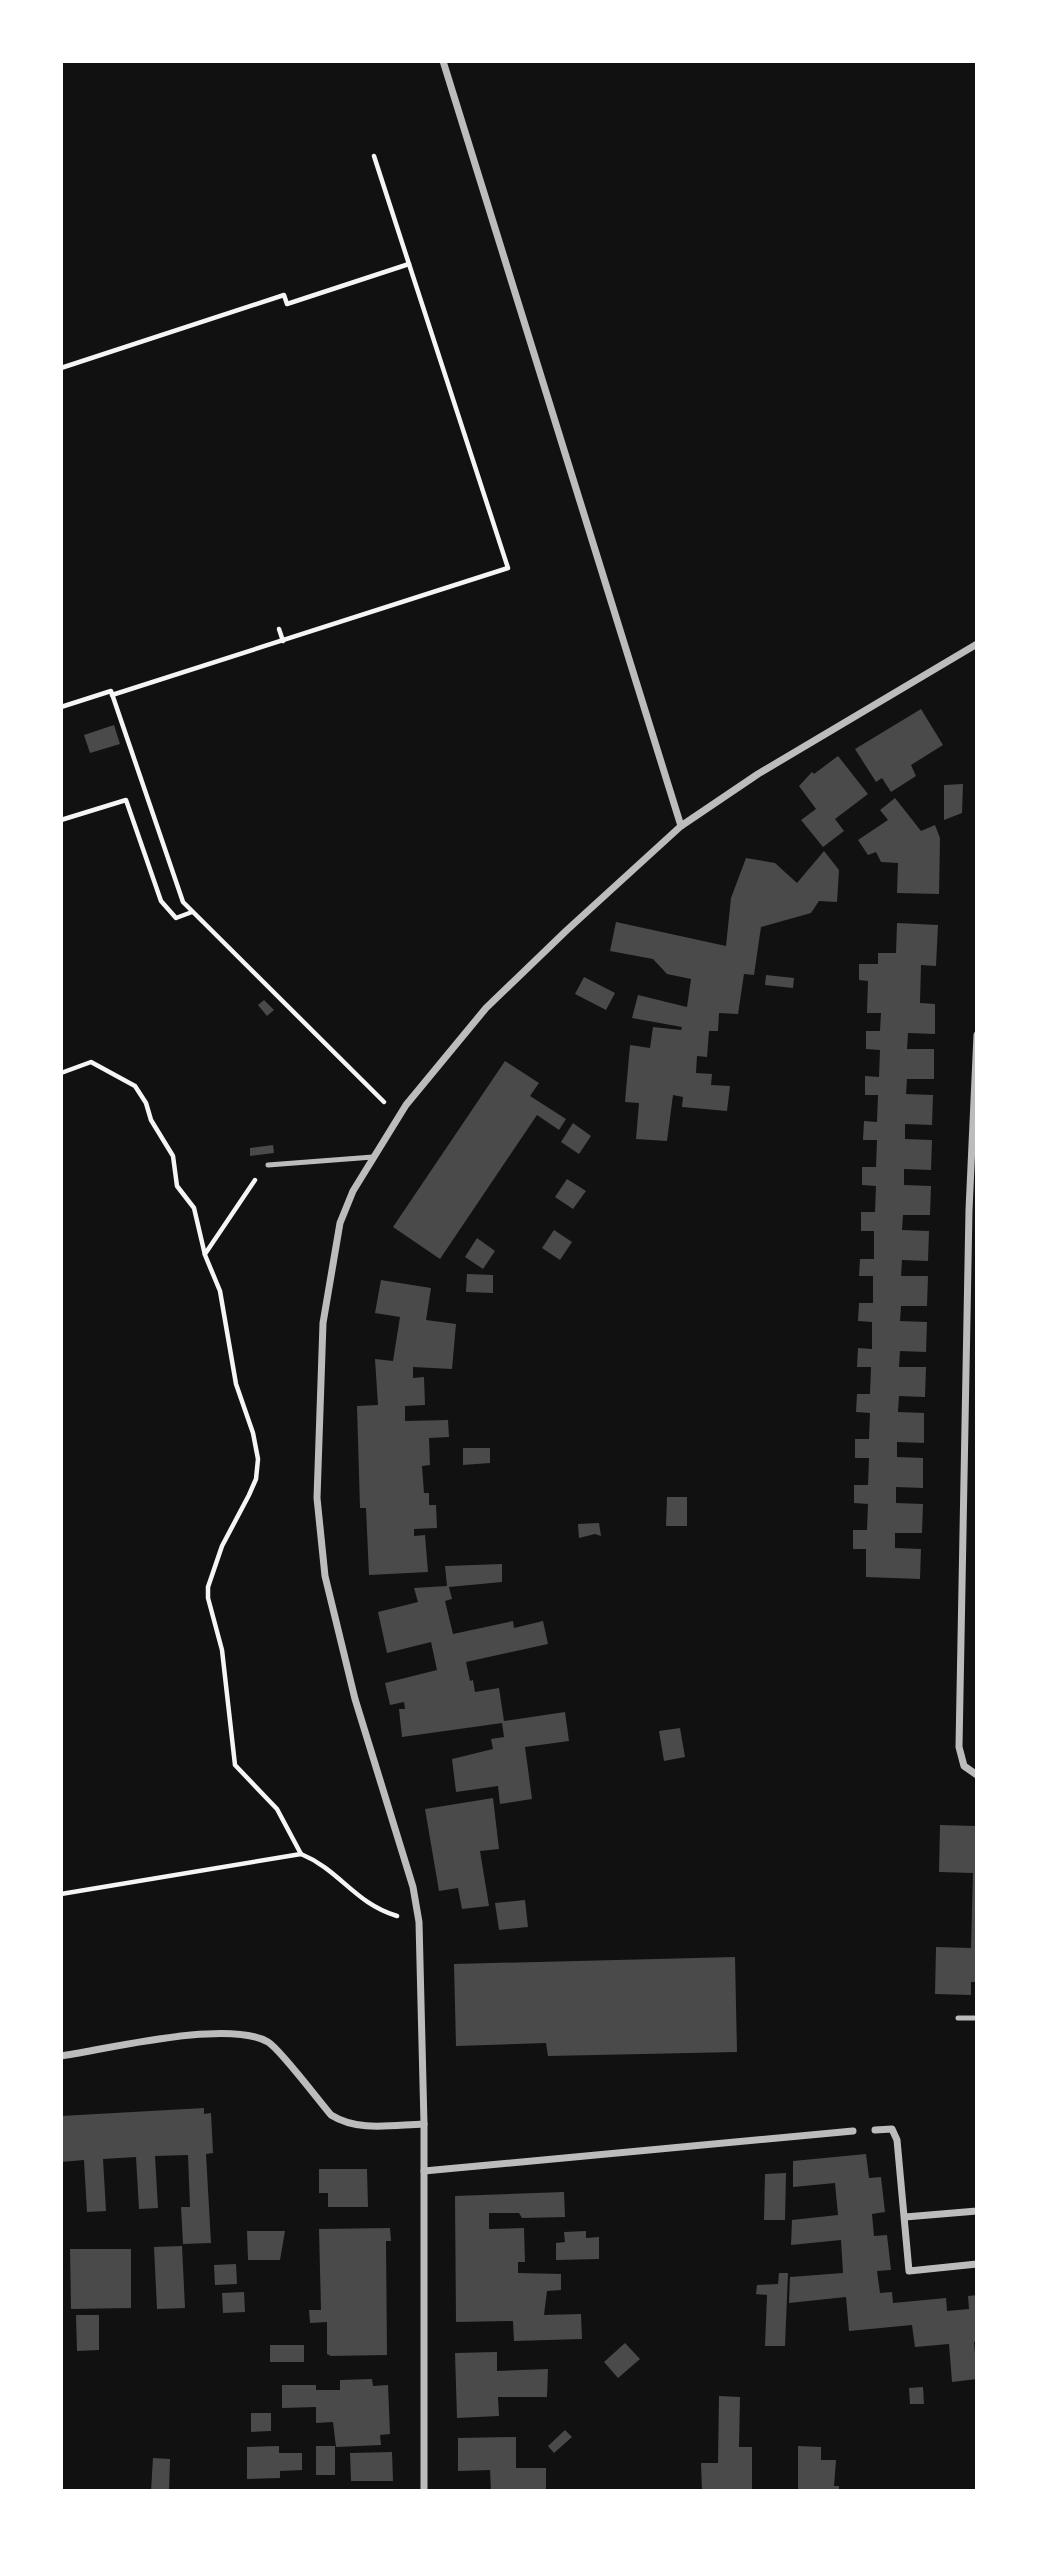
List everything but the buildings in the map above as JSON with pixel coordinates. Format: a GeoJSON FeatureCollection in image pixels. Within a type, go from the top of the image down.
{"type":"FeatureCollection","features":[{"type":"Feature","properties":{"kind":"street"},"geometry":{"type":"LineString","coordinates":[[443,61],[681,827]]}},
{"type":"Feature","properties":{"kind":"street"},"geometry":{"type":"LineString","coordinates":[[424,2491],[424,2124],[419,1922],[405,1855],[355,1699],[328,1588],[317,1498],[323,1323],[333,1255],[353,1191],[398,1116],[486,1008],[567,930],[681,827],[758,774],[977,644]]}},
{"type":"Feature","properties":{"kind":"street"},"geometry":{"type":"LineString","coordinates":[[977,1035],[969,1210],[959,1747],[964,1766],[977,1775]]}},
{"type":"Feature","properties":{"kind":"street"},"geometry":{"type":"LineString","coordinates":[[61,2056],[204,2034],[235,2033],[269,2042],[331,2115],[343,2123],[355,2126],[424,2124]]}},
{"type":"Feature","properties":{"kind":"street"},"geometry":{"type":"LineString","coordinates":[[875,2130],[892,2129],[896,2134],[909,2271],[977,2264]]}},
{"type":"Feature","properties":{"kind":"street"},"geometry":{"type":"LineString","coordinates":[[424,2171],[853,2131]]}},
{"type":"Feature","properties":{"kind":"street"},"geometry":{"type":"LineString","coordinates":[[905,2217],[977,2211]]}},
{"type":"Feature","properties":{"kind":"lane"},"geometry":{"type":"LineString","coordinates":[[268,1165],[373,1157]]}},
{"type":"Feature","properties":{"kind":"lane"},"geometry":{"type":"LineString","coordinates":[[958,2018],[977,2018]]}},
{"type":"Feature","properties":{"kind":"path"},"geometry":{"type":"LineString","coordinates":[[61,707],[283,641],[508,568],[374,156]]}},
{"type":"Feature","properties":{"kind":"path"},"geometry":{"type":"LineString","coordinates":[[61,368],[284,295],[287,304],[409,264]]}},
{"type":"Feature","properties":{"kind":"path"},"geometry":{"type":"LineString","coordinates":[[279,629],[283,641]]}},
{"type":"Feature","properties":{"kind":"path"},"geometry":{"type":"LineString","coordinates":[[111,691],[183,902],[398,1116]]}},
{"type":"Feature","properties":{"kind":"path"},"geometry":{"type":"LineString","coordinates":[[61,820],[126,800],[161,901],[176,918],[192,912]]}},
{"type":"Feature","properties":{"kind":"path"},"geometry":{"type":"LineString","coordinates":[[61,1073],[91,1062],[135,1086],[173,1156],[177,1186],[194,1208],[205,1255],[220,1291],[236,1384],[258,1459],[256,1479],[222,1546],[208,1587],[208,1598],[222,1650],[235,1765],[277,1809],[301,1854],[323,1865],[373,1907],[419,1922]]}},
{"type":"Feature","properties":{"kind":"path"},"geometry":{"type":"LineString","coordinates":[[205,1255],[226,1227],[245,1191],[268,1165]]}},
{"type":"Feature","properties":{"kind":"path"},"geometry":{"type":"LineString","coordinates":[[61,1894],[301,1854]]}}]}
